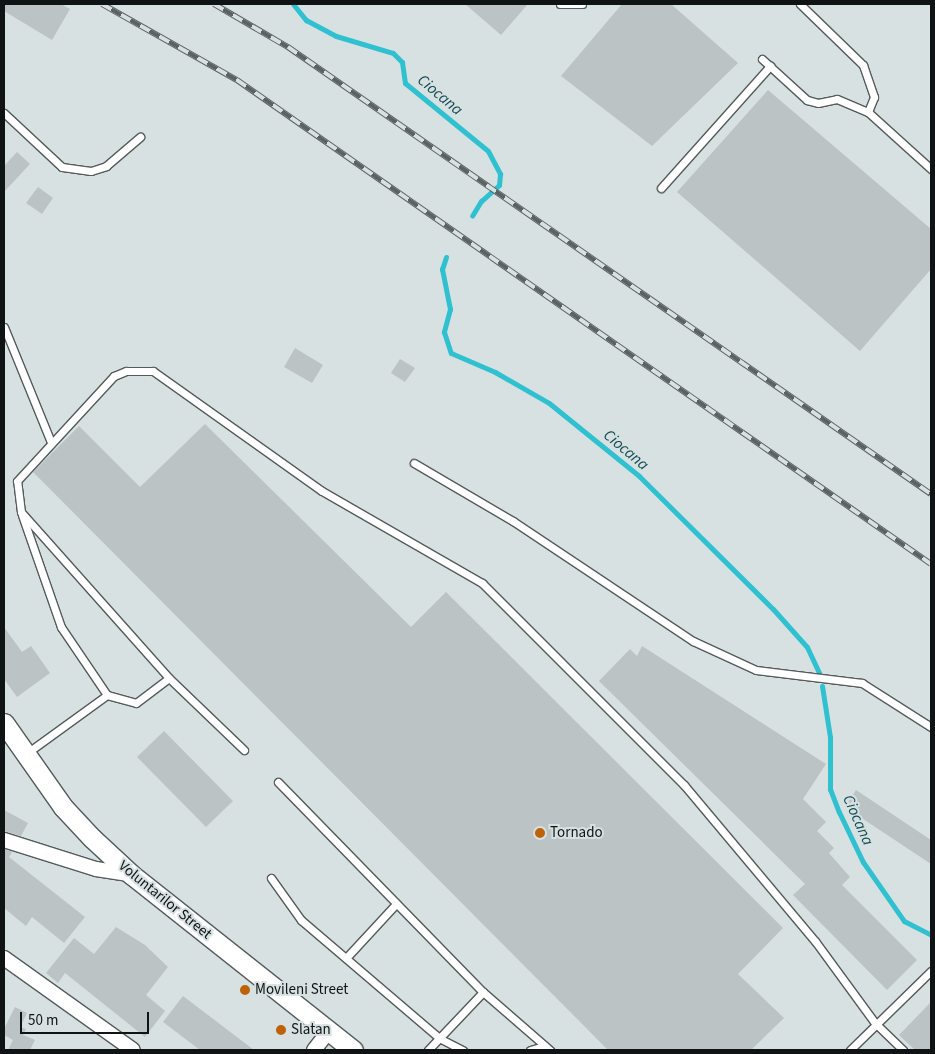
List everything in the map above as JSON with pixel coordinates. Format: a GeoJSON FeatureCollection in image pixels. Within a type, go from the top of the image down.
{"type":"FeatureCollection","features":[{"type":"Feature","properties":{"kind":"main road","name":"Voluntarilor Street"},"geometry":{"type":"LineString","coordinates":[[4,723],[63,807],[132,875],[352,1050]]}},
{"type":"Feature","properties":{"kind":"street"},"geometry":{"type":"LineString","coordinates":[[4,840],[96,869],[132,875]]}},
{"type":"Feature","properties":{"kind":"street"},"geometry":{"type":"LineString","coordinates":[[4,958],[134,1050]]}},
{"type":"Feature","properties":{"kind":"street"},"geometry":{"type":"LineString","coordinates":[[314,1050],[329,1031]]}},
{"type":"Feature","properties":{"kind":"lane"},"geometry":{"type":"LineString","coordinates":[[560,4],[582,4]]}},
{"type":"Feature","properties":{"kind":"lane"},"geometry":{"type":"LineString","coordinates":[[800,4],[863,65],[874,98],[868,112]]}},
{"type":"Feature","properties":{"kind":"lane"},"geometry":{"type":"LineString","coordinates":[[762,59],[807,100],[818,103],[837,99],[868,112],[931,169]]}},
{"type":"Feature","properties":{"kind":"lane"},"geometry":{"type":"LineString","coordinates":[[662,188],[770,66]]}},
{"type":"Feature","properties":{"kind":"lane"},"geometry":{"type":"LineString","coordinates":[[4,113],[62,167],[91,171],[106,166],[140,137]]}},
{"type":"Feature","properties":{"kind":"lane"},"geometry":{"type":"LineString","coordinates":[[4,327],[51,442]]}},
{"type":"Feature","properties":{"kind":"lane"},"geometry":{"type":"LineString","coordinates":[[169,678],[136,703],[107,695],[61,628],[22,512],[17,481],[114,376],[138,368],[154,371],[322,491],[482,583],[684,785],[815,941],[875,1023],[903,1050]]}},
{"type":"Feature","properties":{"kind":"lane"},"geometry":{"type":"LineString","coordinates":[[414,463],[513,521],[693,641],[756,670],[862,683],[931,727]]}},
{"type":"Feature","properties":{"kind":"lane"},"geometry":{"type":"LineString","coordinates":[[22,512],[169,678],[244,750]]}},
{"type":"Feature","properties":{"kind":"lane"},"geometry":{"type":"LineString","coordinates":[[25,754],[107,695]]}},
{"type":"Feature","properties":{"kind":"lane"},"geometry":{"type":"LineString","coordinates":[[278,782],[483,992],[547,1048]]}},
{"type":"Feature","properties":{"kind":"lane"},"geometry":{"type":"LineString","coordinates":[[271,878],[301,920],[439,1038],[463,1050]]}},
{"type":"Feature","properties":{"kind":"lane"},"geometry":{"type":"LineString","coordinates":[[346,958],[396,904]]}},
{"type":"Feature","properties":{"kind":"lane"},"geometry":{"type":"LineString","coordinates":[[850,1050],[875,1023],[931,971]]}},
{"type":"Feature","properties":{"kind":"lane"},"geometry":{"type":"LineString","coordinates":[[428,1050],[483,992]]}},
{"type":"Feature","properties":{"kind":"lane"},"geometry":{"type":"LineString","coordinates":[[530,1050],[547,1048]]}},
{"type":"Feature","properties":{"kind":"building"},"geometry":{"type":"Polygon","coordinates":[[[4,4],[61,4],[70,9],[52,40],[4,11],[4,4]]]}},
{"type":"Feature","properties":{"kind":"building"},"geometry":{"type":"Polygon","coordinates":[[[465,4],[528,4],[501,35],[465,4]]]}},
{"type":"Feature","properties":{"kind":"building"},"geometry":{"type":"Polygon","coordinates":[[[622,4],[671,4],[738,63],[652,146],[561,76],[622,4]]]}},
{"type":"Feature","properties":{"kind":"building"},"geometry":{"type":"Polygon","coordinates":[[[768,90],[931,229],[931,269],[860,351],[677,192],[768,90]]]}},
{"type":"Feature","properties":{"kind":"building"},"geometry":{"type":"Polygon","coordinates":[[[17,152],[30,164],[4,192],[4,166],[17,152]]]}},
{"type":"Feature","properties":{"kind":"building"},"geometry":{"type":"Polygon","coordinates":[[[38,187],[53,198],[42,214],[26,203],[38,187]]]}},
{"type":"Feature","properties":{"kind":"building"},"geometry":{"type":"Polygon","coordinates":[[[295,348],[323,365],[312,383],[284,367],[295,348]]]}},
{"type":"Feature","properties":{"kind":"building"},"geometry":{"type":"Polygon","coordinates":[[[400,359],[415,368],[405,382],[391,373],[400,359]]]}},
{"type":"Feature","properties":{"kind":"building","name":"Tornado"},"geometry":{"type":"Polygon","coordinates":[[[205,424],[411,627],[446,592],[783,928],[738,974],[784,1018],[751,1050],[608,1050],[33,472],[79,426],[140,487],[205,424]]]}},
{"type":"Feature","properties":{"kind":"building"},"geometry":{"type":"Polygon","coordinates":[[[4,627],[22,652],[31,646],[50,673],[17,697],[4,679],[4,627]]]}},
{"type":"Feature","properties":{"kind":"building"},"geometry":{"type":"Polygon","coordinates":[[[642,646],[826,764],[803,799],[826,822],[817,831],[834,848],[829,853],[850,877],[842,885],[917,960],[887,990],[793,895],[805,884],[599,681],[630,649],[637,656],[642,646]]]}},
{"type":"Feature","properties":{"kind":"building"},"geometry":{"type":"Polygon","coordinates":[[[164,731],[233,801],[206,827],[137,757],[164,731]]]}},
{"type":"Feature","properties":{"kind":"building"},"geometry":{"type":"Polygon","coordinates":[[[856,790],[931,840],[931,864],[845,807],[856,790]]]}},
{"type":"Feature","properties":{"kind":"building"},"geometry":{"type":"Polygon","coordinates":[[[4,810],[28,823],[21,836],[4,831],[4,810]]]}},
{"type":"Feature","properties":{"kind":"building"},"geometry":{"type":"Polygon","coordinates":[[[4,849],[12,852],[9,857],[85,917],[64,943],[32,917],[26,926],[4,908],[4,849]]]}},
{"type":"Feature","properties":{"kind":"building"},"geometry":{"type":"Polygon","coordinates":[[[116,927],[145,945],[168,967],[146,995],[165,1011],[145,1037],[65,973],[58,983],[46,973],[74,938],[94,954],[116,927]]]}},
{"type":"Feature","properties":{"kind":"building"},"geometry":{"type":"Polygon","coordinates":[[[183,996],[254,1050],[200,1050],[163,1022],[183,996]]]}},
{"type":"Feature","properties":{"kind":"building"},"geometry":{"type":"Polygon","coordinates":[[[931,1002],[931,1050],[915,1050],[899,1035],[931,1002]]]}},
{"type":"Feature","properties":{"kind":"building"},"geometry":{"type":"Polygon","coordinates":[[[15,1007],[27,1013],[20,1027],[26,1029],[23,1035],[35,1040],[30,1050],[8,1050],[13,1040],[4,1035],[4,1029],[15,1007]]]}},
{"type":"Feature","properties":{"kind":"waterway","name":"Ciocana"},"geometry":{"type":"LineString","coordinates":[[293,4],[306,20],[336,36],[393,53],[402,62],[405,83],[488,151],[500,174],[499,185],[481,201],[472,216]]}},
{"type":"Feature","properties":{"kind":"waterway","name":"Ciocana"},"geometry":{"type":"LineString","coordinates":[[446,257],[442,269],[450,309],[444,332],[451,353],[495,372],[549,403],[639,476],[773,609],[807,647],[820,675]]}},
{"type":"Feature","properties":{"kind":"waterway","name":"Ciocana"},"geometry":{"type":"LineString","coordinates":[[822,686],[830,737],[830,789],[839,812],[863,862],[904,921],[931,935]]}},
{"type":"Feature","properties":{"kind":"railway"},"geometry":{"type":"LineString","coordinates":[[102,4],[237,80],[931,564]]}},
{"type":"Feature","properties":{"kind":"railway"},"geometry":{"type":"LineString","coordinates":[[214,4],[288,47],[931,494]]}},
{"type":"Feature","properties":{"kind":"place","name":"Tornado"},"geometry":{"type":"Point","coordinates":[540,833]}},
{"type":"Feature","properties":{"kind":"place","name":"Movileni Street"},"geometry":{"type":"Point","coordinates":[245,990]}},
{"type":"Feature","properties":{"kind":"place","name":"Slatan"},"geometry":{"type":"Point","coordinates":[281,1030]}}]}
